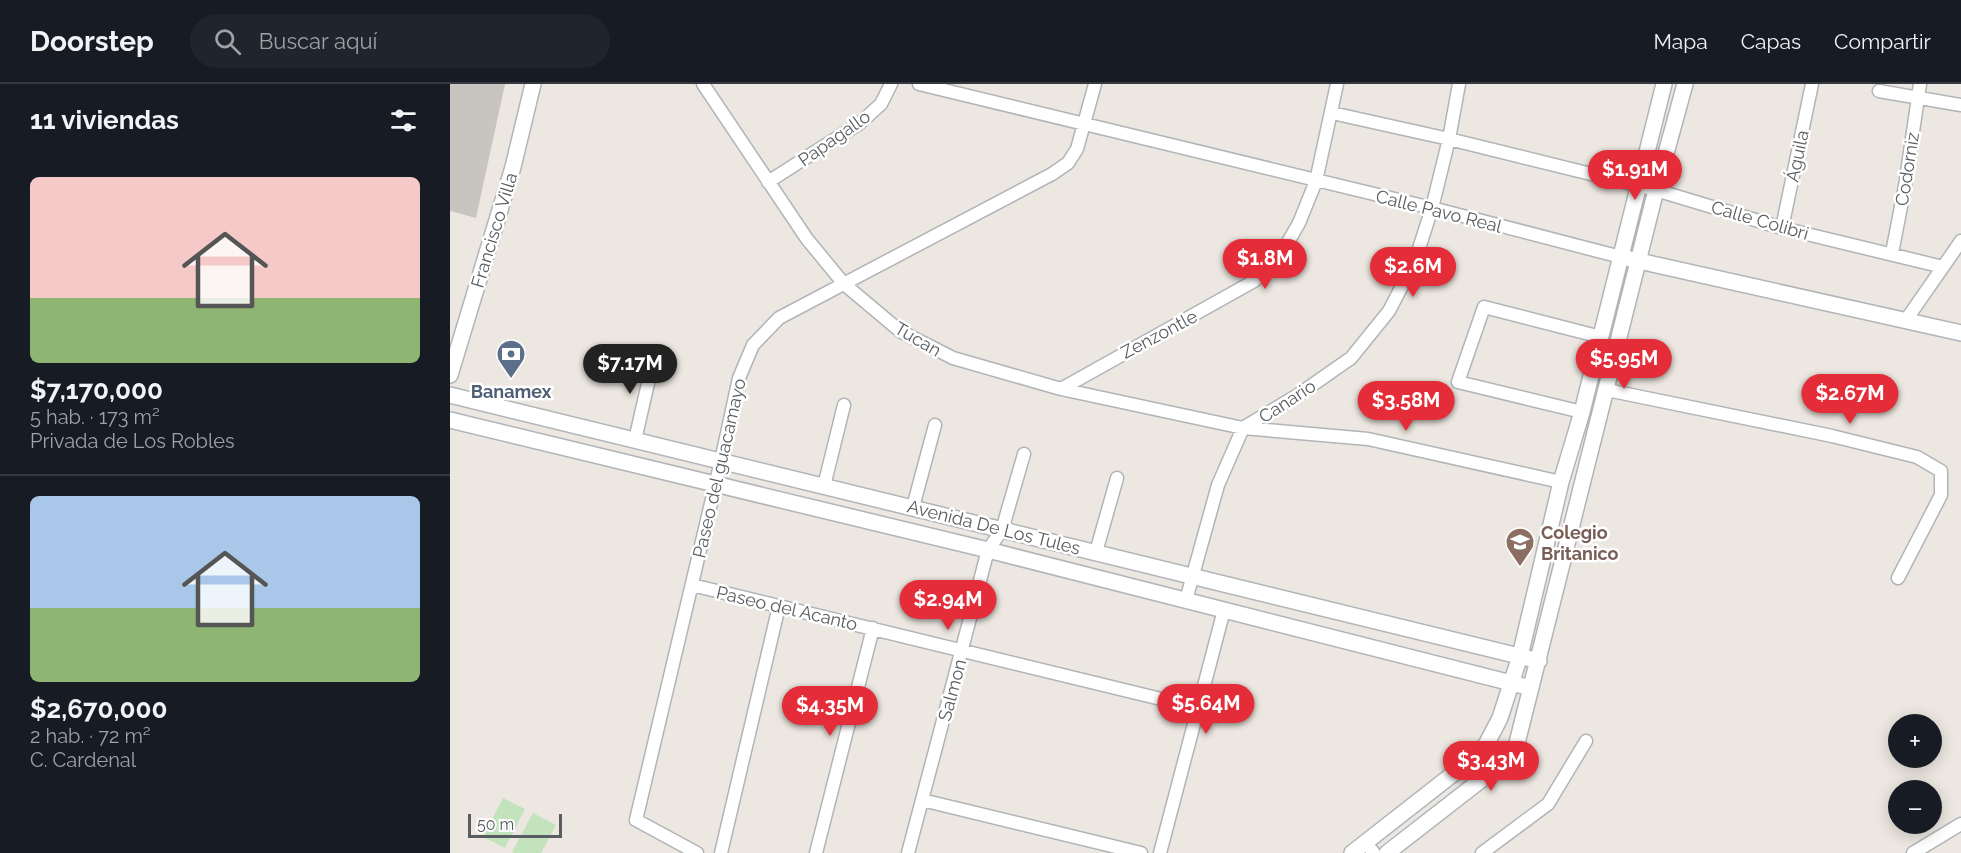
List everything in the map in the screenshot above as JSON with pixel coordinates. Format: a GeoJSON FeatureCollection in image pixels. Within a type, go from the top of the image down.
{"type":"FeatureCollection","features":[{"type":"Feature","properties":{"kind":"street","name":"Tucan"},"geometry":{"type":"LineString","coordinates":[[703,84],[807,239],[844,284],[900,331],[953,358],[1061,389],[1243,428],[1368,439],[1562,482]]}},
{"type":"Feature","properties":{"kind":"street","name":"Papagallo"},"geometry":{"type":"LineString","coordinates":[[768,182],[860,123],[881,104],[891,84]]}},
{"type":"Feature","properties":{"kind":"street","name":"Calle Pavo Real"},"geometry":{"type":"LineString","coordinates":[[919,84],[1432,208],[1621,257],[1961,333]]}},
{"type":"Feature","properties":{"kind":"street","name":"Paseo del guacamayo"},"geometry":{"type":"LineString","coordinates":[[697,853],[636,820],[739,378],[753,345],[779,318],[1052,174],[1068,163],[1077,149],[1095,84]]}},
{"type":"Feature","properties":{"kind":"street","name":"Zenzontle"},"geometry":{"type":"LineString","coordinates":[[1061,389],[1254,281],[1283,251],[1299,223],[1316,181],[1337,84]]}},
{"type":"Feature","properties":{"kind":"street","name":"Canario"},"geometry":{"type":"LineString","coordinates":[[1186,600],[1218,485],[1243,428],[1298,395],[1351,358],[1389,311],[1415,261],[1432,208],[1449,139],[1459,84]]}},
{"type":"Feature","properties":{"kind":"street"},"geometry":{"type":"LineString","coordinates":[[1352,853],[1370,848],[1476,756],[1487,743],[1500,718],[1520,656],[1664,84]]}},
{"type":"Feature","properties":{"kind":"street"},"geometry":{"type":"LineString","coordinates":[[1387,853],[1508,759],[1517,743],[1656,190],[1685,84]]}},
{"type":"Feature","properties":{"kind":"street","name":"Águila"},"geometry":{"type":"LineString","coordinates":[[1782,228],[1812,84]]}},
{"type":"Feature","properties":{"kind":"street","name":"Codorniz"},"geometry":{"type":"LineString","coordinates":[[1892,253],[1905,186],[1920,84]]}},
{"type":"Feature","properties":{"kind":"street","name":"Francisco Villa"},"geometry":{"type":"LineString","coordinates":[[450,375],[513,167],[531,87]]}},
{"type":"Feature","properties":{"kind":"street"},"geometry":{"type":"LineString","coordinates":[[1879,91],[1961,105]]}},
{"type":"Feature","properties":{"kind":"street","name":"Calle Colibri"},"geometry":{"type":"LineString","coordinates":[[1332,112],[1656,190],[1782,228],[1943,267]]}},
{"type":"Feature","properties":{"kind":"street"},"geometry":{"type":"LineString","coordinates":[[1906,320],[1961,241]]}},
{"type":"Feature","properties":{"kind":"street"},"geometry":{"type":"LineString","coordinates":[[1582,412],[1458,382],[1484,307],[1600,337]]}},
{"type":"Feature","properties":{"kind":"street"},"geometry":{"type":"LineString","coordinates":[[450,341],[463,332]]}},
{"type":"Feature","properties":{"kind":"street"},"geometry":{"type":"LineString","coordinates":[[636,440],[654,357]]}},
{"type":"Feature","properties":{"kind":"street"},"geometry":{"type":"LineString","coordinates":[[1607,390],[1843,439],[1917,457],[1941,471],[1941,495],[1898,578]]}},
{"type":"Feature","properties":{"kind":"street","name":"Avenida De Los Tules"},"geometry":{"type":"LineString","coordinates":[[450,394],[1539,661]]}},
{"type":"Feature","properties":{"kind":"street"},"geometry":{"type":"LineString","coordinates":[[824,486],[844,405]]}},
{"type":"Feature","properties":{"kind":"street","name":"Avenida De Los Tules"},"geometry":{"type":"LineString","coordinates":[[450,420],[988,550],[1532,688]]}},
{"type":"Feature","properties":{"kind":"street"},"geometry":{"type":"LineString","coordinates":[[913,507],[935,425]]}},
{"type":"Feature","properties":{"kind":"street","name":"Salmon"},"geometry":{"type":"LineString","coordinates":[[908,853],[988,550],[1002,530],[1024,454]]}},
{"type":"Feature","properties":{"kind":"street"},"geometry":{"type":"LineString","coordinates":[[1096,552],[1117,478]]}},
{"type":"Feature","properties":{"kind":"street","name":"Paseo del Acanto"},"geometry":{"type":"LineString","coordinates":[[692,585],[1198,708]]}},
{"type":"Feature","properties":{"kind":"street"},"geometry":{"type":"LineString","coordinates":[[721,853],[779,606]]}},
{"type":"Feature","properties":{"kind":"street"},"geometry":{"type":"LineString","coordinates":[[1160,853],[1224,610]]}},
{"type":"Feature","properties":{"kind":"street"},"geometry":{"type":"LineString","coordinates":[[816,853],[873,628]]}},
{"type":"Feature","properties":{"kind":"street"},"geometry":{"type":"LineString","coordinates":[[1482,853],[1548,804],[1586,741]]}},
{"type":"Feature","properties":{"kind":"street"},"geometry":{"type":"LineString","coordinates":[[922,800],[1141,853]]}},
{"type":"Feature","properties":{"kind":"street"},"geometry":{"type":"LineString","coordinates":[[1912,853],[1961,824]]}},
{"type":"Feature","properties":{"kind":"green space"},"geometry":{"type":"Polygon","coordinates":[[[503,798],[525,809],[505,848],[483,837],[503,798]]]}},
{"type":"Feature","properties":{"kind":"green space"},"geometry":{"type":"Polygon","coordinates":[[[533,813],[556,825],[541,853],[512,852],[533,813]]]}},
{"type":"Feature","properties":{"kind":"building"},"geometry":{"type":"Polygon","coordinates":[[[450,84],[505,84],[476,218],[450,211],[450,84]]]}},
{"type":"Feature","properties":{"kind":"place","name":"Banamex"},"geometry":{"type":"Point","coordinates":[511,380]}},
{"type":"Feature","properties":{"kind":"place","name":"Colegio Britanico"},"geometry":{"type":"Point","coordinates":[1520,568]}}]}
